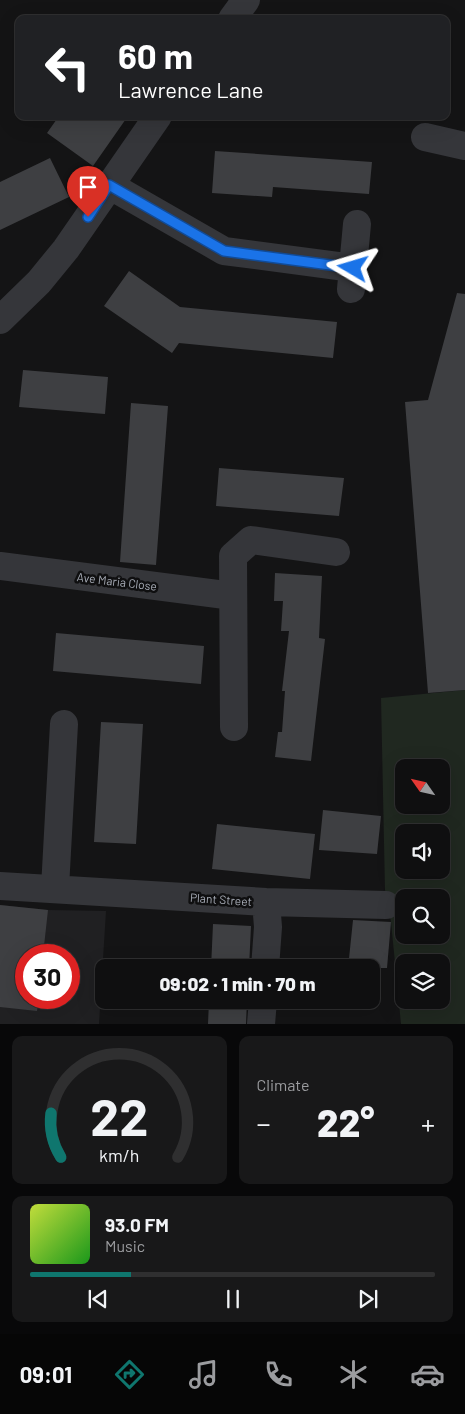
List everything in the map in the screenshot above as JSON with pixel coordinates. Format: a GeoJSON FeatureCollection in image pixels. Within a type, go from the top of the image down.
{"type":"FeatureCollection","features":[{"type":"Feature","properties":{"kind":"street"},"geometry":{"type":"LineString","coordinates":[[235,15],[246,0]]}},
{"type":"Feature","properties":{"kind":"street"},"geometry":{"type":"LineString","coordinates":[[0,320],[39,282],[66,249],[155,120]]}},
{"type":"Feature","properties":{"kind":"street"},"geometry":{"type":"LineString","coordinates":[[425,137],[465,146]]}},
{"type":"Feature","properties":{"kind":"street"},"geometry":{"type":"LineString","coordinates":[[109,185],[224,251],[352,278],[357,224]]}},
{"type":"Feature","properties":{"kind":"street"},"geometry":{"type":"LineString","coordinates":[[234,727],[233,556],[251,540],[336,552]]}},
{"type":"Feature","properties":{"kind":"street","name":"Ave Maria Close"},"geometry":{"type":"LineString","coordinates":[[0,566],[233,596]]}},
{"type":"Feature","properties":{"kind":"street"},"geometry":{"type":"LineString","coordinates":[[56,888],[64,724]]}},
{"type":"Feature","properties":{"kind":"street","name":"Plant Street"},"geometry":{"type":"LineString","coordinates":[[0,886],[266,902],[386,905]]}},
{"type":"Feature","properties":{"kind":"street"},"geometry":{"type":"LineString","coordinates":[[266,902],[268,928],[266,959]]}},
{"type":"Feature","properties":{"kind":"street"},"geometry":{"type":"LineString","coordinates":[[261,1024],[262,1009]]}},
{"type":"Feature","properties":{"kind":"shaded area"},"geometry":{"type":"Polygon","coordinates":[[[465,690],[465,1024],[401,1024],[400,1009],[450,1009],[450,954],[395,954],[395,963],[391,922],[385,890],[381,698],[465,690]]]}},
{"type":"Feature","properties":{"kind":"shaded area"},"geometry":{"type":"Polygon","coordinates":[[[0,905],[48,910],[106,911],[103,959],[95,959],[95,1009],[100,1009],[99,1024],[0,1024],[0,905]]]}},
{"type":"Feature","properties":{"kind":"building"},"geometry":{"type":"Polygon","coordinates":[[[56,120],[125,120],[93,166],[47,133],[56,120]]]}},
{"type":"Feature","properties":{"kind":"building"},"geometry":{"type":"Polygon","coordinates":[[[215,151],[372,162],[369,194],[273,187],[272,197],[212,193],[215,151]]]}},
{"type":"Feature","properties":{"kind":"building"},"geometry":{"type":"Polygon","coordinates":[[[50,158],[69,197],[0,230],[0,182],[50,158]]]}},
{"type":"Feature","properties":{"kind":"building"},"geometry":{"type":"Polygon","coordinates":[[[129,271],[180,307],[337,322],[333,358],[179,343],[172,353],[104,306],[129,271]]]}},
{"type":"Feature","properties":{"kind":"building"},"geometry":{"type":"Polygon","coordinates":[[[457,293],[465,294],[465,690],[428,693],[405,402],[428,400],[457,293]]]}},
{"type":"Feature","properties":{"kind":"building"},"geometry":{"type":"Polygon","coordinates":[[[23,370],[108,377],[105,414],[19,407],[23,370]]]}},
{"type":"Feature","properties":{"kind":"building"},"geometry":{"type":"Polygon","coordinates":[[[131,403],[168,406],[156,565],[120,562],[131,403]]]}},
{"type":"Feature","properties":{"kind":"building"},"geometry":{"type":"Polygon","coordinates":[[[219,468],[344,478],[339,516],[216,506],[219,468]]]}},
{"type":"Feature","properties":{"kind":"building"},"geometry":{"type":"Polygon","coordinates":[[[275,573],[322,576],[319,638],[325,639],[311,761],[275,757],[278,732],[282,732],[285,691],[282,691],[289,631],[281,631],[283,601],[274,601],[275,573]]]}},
{"type":"Feature","properties":{"kind":"building"},"geometry":{"type":"Polygon","coordinates":[[[56,633],[204,646],[201,684],[53,671],[56,633]]]}},
{"type":"Feature","properties":{"kind":"building"},"geometry":{"type":"Polygon","coordinates":[[[101,722],[143,724],[136,844],[94,842],[101,722]]]}},
{"type":"Feature","properties":{"kind":"building"},"geometry":{"type":"Polygon","coordinates":[[[323,810],[381,816],[377,854],[319,850],[323,810]]]}},
{"type":"Feature","properties":{"kind":"building"},"geometry":{"type":"Polygon","coordinates":[[[217,824],[315,834],[310,879],[212,869],[217,824]]]}},
{"type":"Feature","properties":{"kind":"building"},"geometry":{"type":"Polygon","coordinates":[[[0,905],[48,910],[44,944],[15,944],[15,1009],[0,1007],[0,905]]]}},
{"type":"Feature","properties":{"kind":"building"},"geometry":{"type":"Polygon","coordinates":[[[353,920],[391,922],[387,968],[380,968],[380,959],[349,959],[353,920]]]}},
{"type":"Feature","properties":{"kind":"building"},"geometry":{"type":"Polygon","coordinates":[[[213,924],[251,926],[249,959],[211,959],[213,924]]]}},
{"type":"Feature","properties":{"kind":"building"},"geometry":{"type":"Polygon","coordinates":[[[18,1009],[37,1009],[37,1011],[18,1009]]]}},
{"type":"Feature","properties":{"kind":"building"},"geometry":{"type":"Polygon","coordinates":[[[209,1009],[247,1009],[246,1024],[208,1024],[209,1009]]]}},
{"type":"Feature","properties":{"kind":"route"},"geometry":{"type":"LineString","coordinates":[[88,217],[109,185],[224,251],[353,268]]}}]}
